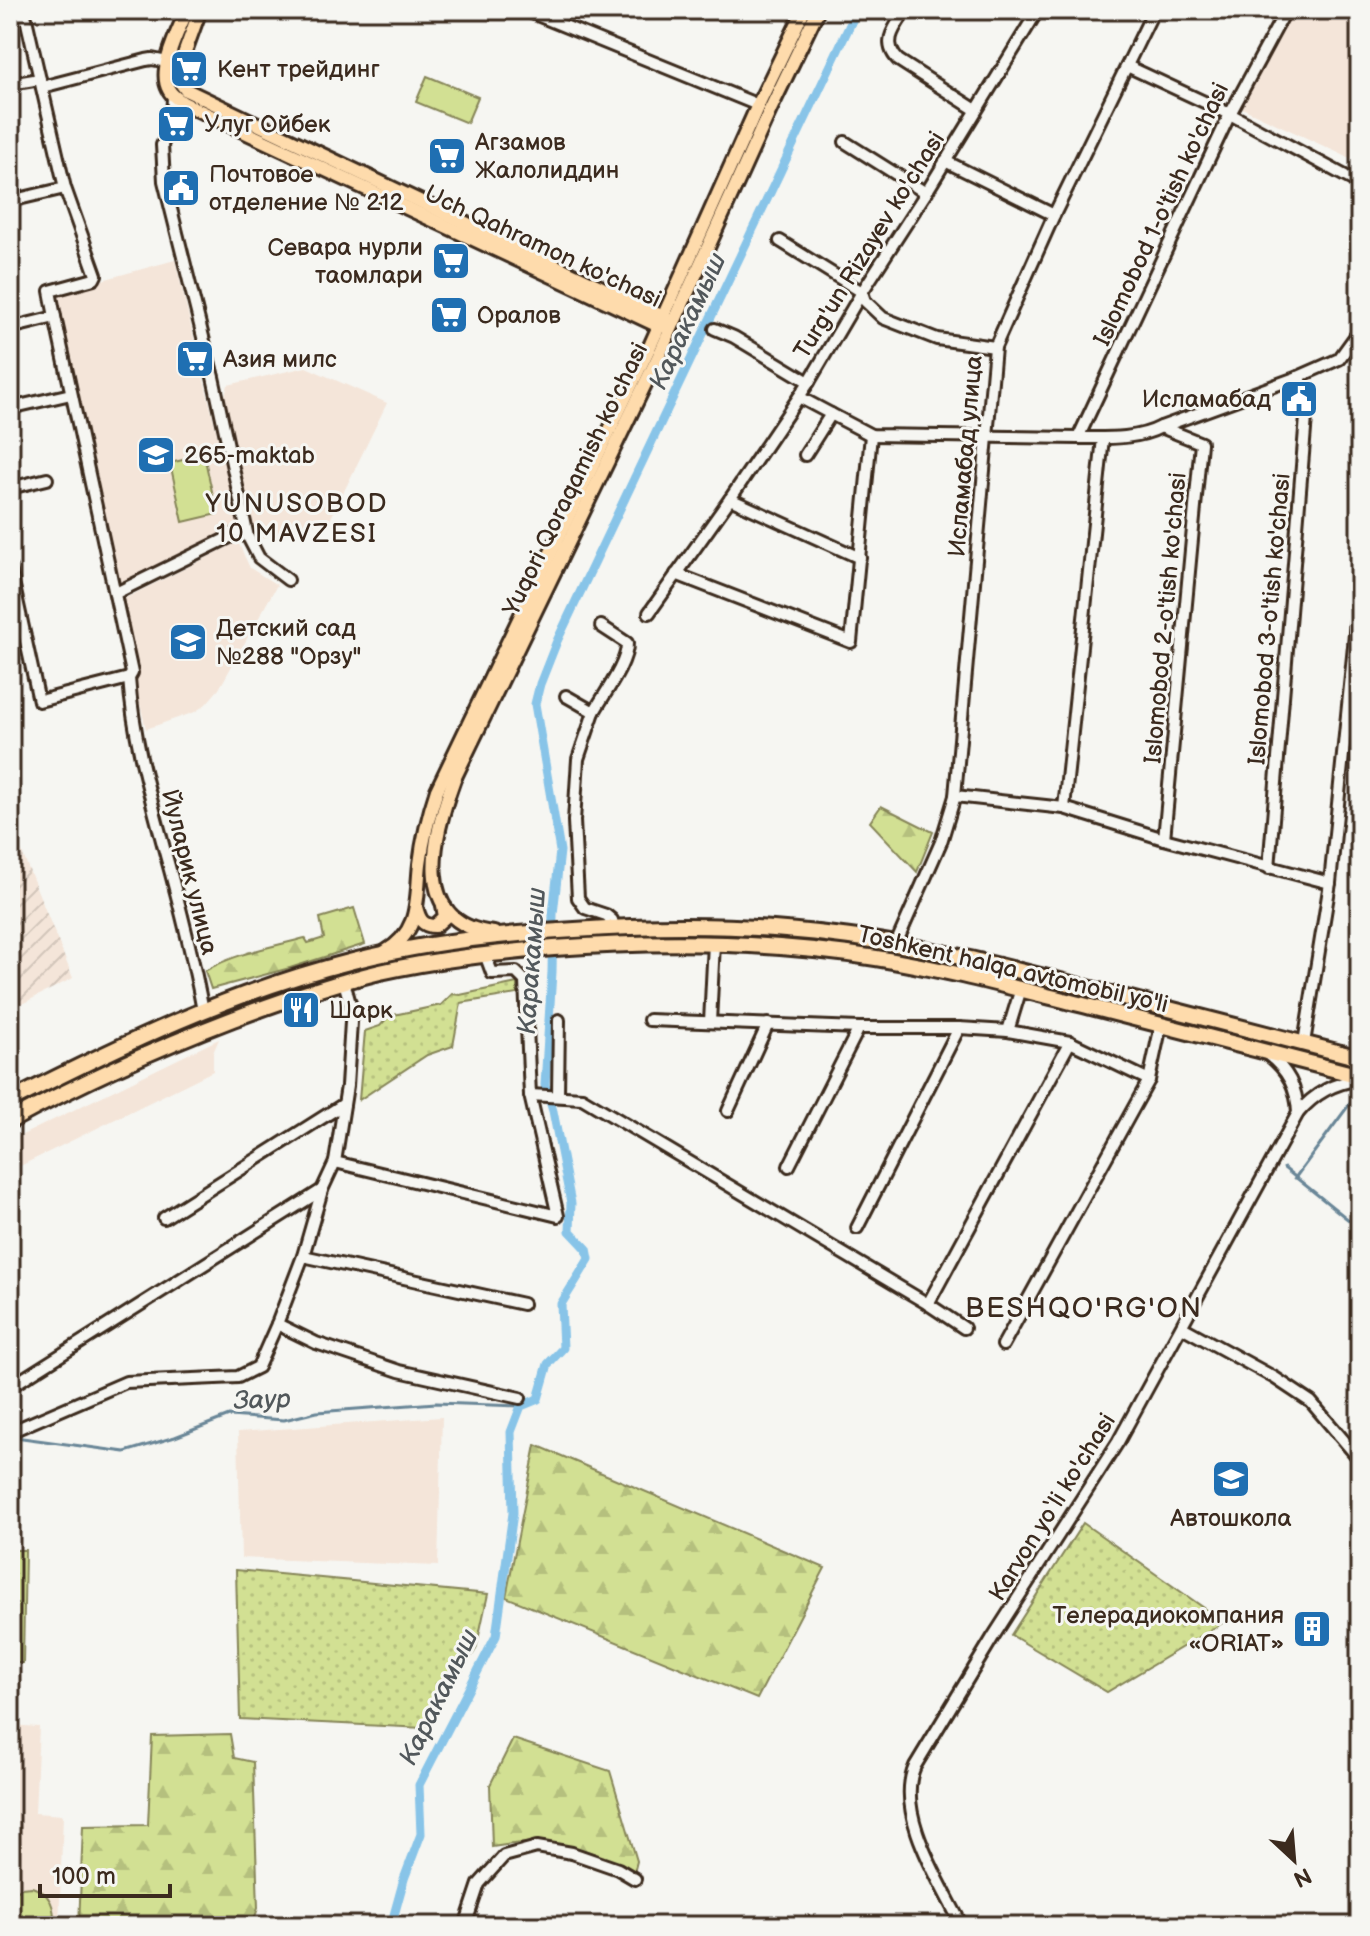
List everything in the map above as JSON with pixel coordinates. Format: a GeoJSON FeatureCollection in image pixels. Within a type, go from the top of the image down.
{"type":"FeatureCollection","features":[{"type":"Feature","properties":{"kind":"highway","name":"Toshkent halqa avtomobil yo'li"},"geometry":{"type":"LineString","coordinates":[[10,1101],[203,1011],[322,969],[445,942],[529,932],[614,928],[756,928],[896,944],[1053,979],[1360,1058]]}},
{"type":"Feature","properties":{"kind":"highway","name":"Toshkent halqa avtomobil yo'li"},"geometry":{"type":"LineString","coordinates":[[10,1121],[156,1050],[284,1000],[344,982],[414,965],[485,954],[660,943],[714,943],[814,950],[934,969],[1360,1078]]}},
{"type":"Feature","properties":{"kind":"highway"},"geometry":{"type":"LineString","coordinates":[[1049,996],[1053,979]]}},
{"type":"Feature","properties":{"kind":"highway"},"geometry":{"type":"LineString","coordinates":[[278,983],[284,1000]]}},
{"type":"Feature","properties":{"kind":"highway"},"geometry":{"type":"LineString","coordinates":[[1226,1042],[1231,1025]]}},
{"type":"Feature","properties":{"kind":"main road"},"geometry":{"type":"LineString","coordinates":[[173,96],[165,77],[167,62],[187,10]]}},
{"type":"Feature","properties":{"kind":"main road","name":"Uch Qahramon ko'chasi"},"geometry":{"type":"LineString","coordinates":[[200,10],[178,71],[182,86],[190,93],[283,143],[665,323]]}},
{"type":"Feature","properties":{"kind":"main road","name":"Yuqori Qoraqamish ko'chasi"},"geometry":{"type":"LineString","coordinates":[[442,904],[435,885],[435,852],[442,814],[454,779],[665,323],[758,105],[804,10]]}},
{"type":"Feature","properties":{"kind":"main road","name":"Yuqori Qoraqamish ko'chasi"},"geometry":{"type":"LineString","coordinates":[[382,954],[396,945],[413,920],[428,819],[437,790],[818,10]]}},
{"type":"Feature","properties":{"kind":"main road","name":"Uch Qahramon ko'chasi"},"geometry":{"type":"LineString","coordinates":[[173,96],[183,103],[283,143]]}},
{"type":"Feature","properties":{"kind":"main road"},"geometry":{"type":"LineString","coordinates":[[416,907],[422,923],[435,926],[445,917],[442,904]]}},
{"type":"Feature","properties":{"kind":"main road"},"geometry":{"type":"LineString","coordinates":[[442,904],[469,927],[509,934]]}},
{"type":"Feature","properties":{"kind":"street"},"geometry":{"type":"LineString","coordinates":[[10,328],[55,317],[50,291],[94,279],[96,275],[65,188],[24,10]]}},
{"type":"Feature","properties":{"kind":"street"},"geometry":{"type":"LineString","coordinates":[[526,10],[758,105]]}},
{"type":"Feature","properties":{"kind":"street"},"geometry":{"type":"LineString","coordinates":[[906,10],[890,36],[893,55],[976,110]]}},
{"type":"Feature","properties":{"kind":"street","name":"Turg'un Rizayev ko'chasi"},"geometry":{"type":"LineString","coordinates":[[649,613],[809,382],[1038,10]]}},
{"type":"Feature","properties":{"kind":"street","name":"Исламабад улица"},"geometry":{"type":"LineString","coordinates":[[896,944],[941,842],[955,796],[995,347],[1054,215],[1154,10]]}},
{"type":"Feature","properties":{"kind":"street","name":"Islomobod 1-o'tish ko'chasi"},"geometry":{"type":"LineString","coordinates":[[1078,438],[1230,114],[1286,10]]}},
{"type":"Feature","properties":{"kind":"street"},"geometry":{"type":"LineString","coordinates":[[10,84],[41,83],[152,59],[167,62]]}},
{"type":"Feature","properties":{"kind":"street"},"geometry":{"type":"LineString","coordinates":[[1127,66],[1230,114],[1360,184]]}},
{"type":"Feature","properties":{"kind":"street"},"geometry":{"type":"LineString","coordinates":[[173,96],[172,123],[162,145],[164,181],[213,377],[246,529],[250,545],[259,558],[288,580]]}},
{"type":"Feature","properties":{"kind":"street"},"geometry":{"type":"LineString","coordinates":[[845,142],[926,193]]}},
{"type":"Feature","properties":{"kind":"street"},"geometry":{"type":"LineString","coordinates":[[945,161],[1054,215]]}},
{"type":"Feature","properties":{"kind":"street"},"geometry":{"type":"LineString","coordinates":[[10,201],[65,188]]}},
{"type":"Feature","properties":{"kind":"street"},"geometry":{"type":"LineString","coordinates":[[780,241],[862,292],[865,301],[883,318],[937,339],[995,347]]}},
{"type":"Feature","properties":{"kind":"street","name":"Йуларик улица"},"geometry":{"type":"LineString","coordinates":[[55,317],[132,673],[129,678],[131,713],[203,1011]]}},
{"type":"Feature","properties":{"kind":"street"},"geometry":{"type":"LineString","coordinates":[[715,329],[809,382]]}},
{"type":"Feature","properties":{"kind":"street"},"geometry":{"type":"LineString","coordinates":[[799,397],[871,435],[1103,438],[1150,433],[1339,359],[1360,330]]}},
{"type":"Feature","properties":{"kind":"street","name":"Islomobod 3-o'tish ko'chasi"},"geometry":{"type":"LineString","coordinates":[[1269,868],[1308,393],[1298,377]]}},
{"type":"Feature","properties":{"kind":"street"},"geometry":{"type":"LineString","coordinates":[[10,408],[71,394]]}},
{"type":"Feature","properties":{"kind":"street"},"geometry":{"type":"LineString","coordinates":[[805,455],[831,414]]}},
{"type":"Feature","properties":{"kind":"street","name":"Islomobod 2-o'tish ko'chasi"},"geometry":{"type":"LineString","coordinates":[[1161,427],[1201,443],[1164,839]]}},
{"type":"Feature","properties":{"kind":"street"},"geometry":{"type":"LineString","coordinates":[[676,574],[851,642],[871,435]]}},
{"type":"Feature","properties":{"kind":"street"},"geometry":{"type":"LineString","coordinates":[[1064,808],[1103,438]]}},
{"type":"Feature","properties":{"kind":"street"},"geometry":{"type":"LineString","coordinates":[[10,488],[47,479]]}},
{"type":"Feature","properties":{"kind":"street"},"geometry":{"type":"LineString","coordinates":[[730,499],[860,558]]}},
{"type":"Feature","properties":{"kind":"street"},"geometry":{"type":"LineString","coordinates":[[116,593],[246,529]]}},
{"type":"Feature","properties":{"kind":"street"},"geometry":{"type":"LineString","coordinates":[[1304,1043],[1330,883],[1357,647],[1360,562]]}},
{"type":"Feature","properties":{"kind":"street"},"geometry":{"type":"LineString","coordinates":[[10,568],[15,610],[39,701],[129,678]]}},
{"type":"Feature","properties":{"kind":"street"},"geometry":{"type":"LineString","coordinates":[[601,626],[627,643],[628,648],[594,712],[578,759],[574,821],[578,898],[585,908],[606,915],[612,920],[614,928]]}},
{"type":"Feature","properties":{"kind":"street"},"geometry":{"type":"LineString","coordinates":[[566,696],[594,712]]}},
{"type":"Feature","properties":{"kind":"street"},"geometry":{"type":"LineString","coordinates":[[955,796],[1064,808],[1164,839],[1330,883]]}},
{"type":"Feature","properties":{"kind":"street"},"geometry":{"type":"LineString","coordinates":[[710,1022],[714,943]]}},
{"type":"Feature","properties":{"kind":"street"},"geometry":{"type":"LineString","coordinates":[[335,1162],[558,1216],[530,1095],[525,981],[516,972],[492,973],[485,954]]}},
{"type":"Feature","properties":{"kind":"street"},"geometry":{"type":"LineString","coordinates":[[10,1432],[126,1382],[238,1377],[258,1367],[303,1256],[322,1190],[335,1162],[347,1086],[351,1007],[344,982]]}},
{"type":"Feature","properties":{"kind":"street"},"geometry":{"type":"LineString","coordinates":[[1008,1031],[1019,995]]}},
{"type":"Feature","properties":{"kind":"street"},"geometry":{"type":"LineString","coordinates":[[558,1095],[559,1020]]}},
{"type":"Feature","properties":{"kind":"street"},"geometry":{"type":"LineString","coordinates":[[649,1020],[1008,1031],[1070,1042],[1149,1080]]}},
{"type":"Feature","properties":{"kind":"street"},"geometry":{"type":"LineString","coordinates":[[728,1111],[768,1024]]}},
{"type":"Feature","properties":{"kind":"street"},"geometry":{"type":"LineString","coordinates":[[1003,1345],[1149,1080],[1161,1025]]}},
{"type":"Feature","properties":{"kind":"street"},"geometry":{"type":"LineString","coordinates":[[789,1166],[859,1028]]}},
{"type":"Feature","properties":{"kind":"street"},"geometry":{"type":"LineString","coordinates":[[857,1228],[959,1028]]}},
{"type":"Feature","properties":{"kind":"street"},"geometry":{"type":"LineString","coordinates":[[928,1304],[1070,1042]]}},
{"type":"Feature","properties":{"kind":"street"},"geometry":{"type":"LineString","coordinates":[[1263,1051],[1287,1072],[1296,1093],[1298,1113]]}},
{"type":"Feature","properties":{"kind":"street"},"geometry":{"type":"LineString","coordinates":[[1298,1113],[1329,1087],[1360,1078]]}},
{"type":"Feature","properties":{"kind":"street"},"geometry":{"type":"LineString","coordinates":[[530,1095],[582,1098],[964,1328]]}},
{"type":"Feature","properties":{"kind":"street"},"geometry":{"type":"LineString","coordinates":[[164,1218],[344,1104]]}},
{"type":"Feature","properties":{"kind":"street","name":"Karvon yo‘li ko'chasi"},"geometry":{"type":"LineString","coordinates":[[962,1926],[916,1831],[909,1799],[912,1771],[1118,1442],[1298,1113]]}},
{"type":"Feature","properties":{"kind":"street"},"geometry":{"type":"LineString","coordinates":[[10,1387],[322,1190]]}},
{"type":"Feature","properties":{"kind":"street"},"geometry":{"type":"LineString","coordinates":[[303,1256],[523,1304]]}},
{"type":"Feature","properties":{"kind":"street"},"geometry":{"type":"LineString","coordinates":[[277,1324],[316,1343],[399,1371],[520,1398]]}},
{"type":"Feature","properties":{"kind":"street"},"geometry":{"type":"LineString","coordinates":[[1182,1327],[1275,1378],[1311,1402],[1360,1458]]}},
{"type":"Feature","properties":{"kind":"street"},"geometry":{"type":"LineString","coordinates":[[465,1926],[479,1884],[504,1856],[537,1847],[572,1853],[618,1869],[635,1879]]}},
{"type":"Feature","properties":{"kind":"shaded area"},"geometry":{"type":"Polygon","coordinates":[[[1294,10],[1360,10],[1360,163],[1240,107],[1294,10]]]}},
{"type":"Feature","properties":{"kind":"shaded area","name":"265-maktab"},"geometry":{"type":"Polygon","coordinates":[[[175,260],[240,529],[118,586],[55,293],[175,260]]]}},
{"type":"Feature","properties":{"kind":"shaded area"},"geometry":{"type":"Polygon","coordinates":[[[306,367],[387,403],[330,520],[255,540],[224,399],[228,385],[306,367]]]}},
{"type":"Feature","properties":{"kind":"shaded area","name":"Детский сад №288 \"Орзу\""},"geometry":{"type":"Polygon","coordinates":[[[238,542],[250,568],[277,585],[219,689],[206,704],[195,712],[146,729],[135,683],[124,599],[238,542]]]}},
{"type":"Feature","properties":{"kind":"shaded area"},"geometry":{"type":"Polygon","coordinates":[[[10,823],[73,978],[10,1010],[10,823]]]}},
{"type":"Feature","properties":{"kind":"shaded area"},"geometry":{"type":"Polygon","coordinates":[[[219,1039],[213,1053],[213,1071],[10,1171],[10,1141],[219,1039]]]}},
{"type":"Feature","properties":{"kind":"shaded area"},"geometry":{"type":"Polygon","coordinates":[[[442,1417],[438,1566],[241,1558],[238,1432],[442,1417]]]}},
{"type":"Feature","properties":{"kind":"shaded area"},"geometry":{"type":"Polygon","coordinates":[[[10,1725],[39,1727],[35,1813],[63,1815],[59,1926],[10,1926],[10,1725]]]}},
{"type":"Feature","properties":{"kind":"green space"},"geometry":{"type":"Polygon","coordinates":[[[427,76],[478,97],[467,123],[416,102],[427,76]]]}},
{"type":"Feature","properties":{"kind":"green space"},"geometry":{"type":"Polygon","coordinates":[[[204,455],[217,514],[183,522],[170,463],[204,455]]]}},
{"type":"Feature","properties":{"kind":"green space"},"geometry":{"type":"Polygon","coordinates":[[[881,806],[933,832],[917,872],[870,822],[881,806]]]}},
{"type":"Feature","properties":{"kind":"green space"},"geometry":{"type":"Polygon","coordinates":[[[354,908],[365,944],[211,989],[205,971],[254,951],[305,938],[308,943],[324,938],[320,918],[354,908]]]}},
{"type":"Feature","properties":{"kind":"green space"},"geometry":{"type":"Polygon","coordinates":[[[664,932],[752,934],[834,942],[920,957],[1033,983],[1032,988],[987,976],[662,936],[568,938],[475,948],[383,965],[291,992],[289,988],[380,960],[474,942],[664,932]]]}},
{"type":"Feature","properties":{"kind":"green space"},"geometry":{"type":"Polygon","coordinates":[[[517,983],[517,994],[461,1003],[453,1046],[427,1055],[359,1100],[365,1031],[380,1026],[389,1016],[441,1005],[452,994],[517,983]]]}},
{"type":"Feature","properties":{"kind":"green space"},"geometry":{"type":"Polygon","coordinates":[[[269,994],[271,999],[187,1029],[132,1053],[10,1115],[10,1109],[102,1061],[213,1013],[269,994]]]}},
{"type":"Feature","properties":{"kind":"green space"},"geometry":{"type":"Polygon","coordinates":[[[536,1445],[825,1568],[757,1699],[506,1597],[536,1445]]]}},
{"type":"Feature","properties":{"kind":"green space"},"geometry":{"type":"Polygon","coordinates":[[[1083,1523],[1224,1622],[1107,1692],[1011,1635],[1083,1523]]]}},
{"type":"Feature","properties":{"kind":"green space"},"geometry":{"type":"Polygon","coordinates":[[[10,1550],[25,1550],[23,1663],[10,1663],[10,1550]]]}},
{"type":"Feature","properties":{"kind":"green space"},"geometry":{"type":"Polygon","coordinates":[[[236,1570],[488,1594],[476,1649],[424,1728],[240,1719],[236,1570]]]}},
{"type":"Feature","properties":{"kind":"green space"},"geometry":{"type":"Polygon","coordinates":[[[230,1734],[234,1758],[253,1762],[258,1908],[252,1926],[79,1926],[83,1826],[148,1825],[152,1736],[230,1734]]]}},
{"type":"Feature","properties":{"kind":"green space"},"geometry":{"type":"Polygon","coordinates":[[[513,1739],[610,1771],[637,1861],[634,1873],[599,1855],[565,1845],[531,1843],[492,1847],[490,1785],[513,1739]]]}},
{"type":"Feature","properties":{"kind":"green space"},"geometry":{"type":"Polygon","coordinates":[[[32,1887],[48,1897],[54,1913],[54,1926],[10,1926],[10,1895],[21,1888],[32,1887]]]}},
{"type":"Feature","properties":{"kind":"waterway","name":"Каракамыш"},"geometry":{"type":"LineString","coordinates":[[391,1926],[421,1834],[419,1785],[496,1636],[513,1513],[511,1432],[521,1406],[538,1399],[548,1364],[563,1348],[561,1304],[589,1259],[587,1249],[570,1231],[571,1203],[545,1085],[553,914],[560,851],[535,704],[557,641],[857,10]]}},
{"type":"Feature","properties":{"kind":"waterway"},"geometry":{"type":"LineString","coordinates":[[1295,1178],[1360,1090]]}},
{"type":"Feature","properties":{"kind":"waterway"},"geometry":{"type":"LineString","coordinates":[[1284,1168],[1360,1229]]}},
{"type":"Feature","properties":{"kind":"waterway","name":"Заур"},"geometry":{"type":"LineString","coordinates":[[10,1439],[15,1437],[125,1452],[229,1416],[284,1420],[317,1412],[436,1403],[521,1406]]}},
{"type":"Feature","properties":{"kind":"place","name":"Кент трейдинг"},"geometry":{"type":"Point","coordinates":[189,69]}},
{"type":"Feature","properties":{"kind":"place","name":"Улуг Ойбек"},"geometry":{"type":"Point","coordinates":[176,124]}},
{"type":"Feature","properties":{"kind":"place","name":"Агзамов Жалолиддин"},"geometry":{"type":"Point","coordinates":[447,156]}},
{"type":"Feature","properties":{"kind":"place","name":"Почтовое отделение № 212"},"geometry":{"type":"Point","coordinates":[181,188]}},
{"type":"Feature","properties":{"kind":"place","name":"Севара нурли таомлари"},"geometry":{"type":"Point","coordinates":[451,261]}},
{"type":"Feature","properties":{"kind":"place","name":"Оралов"},"geometry":{"type":"Point","coordinates":[449,315]}},
{"type":"Feature","properties":{"kind":"place","name":"Азия милс"},"geometry":{"type":"Point","coordinates":[195,359]}},
{"type":"Feature","properties":{"kind":"place","name":"Исламабад"},"geometry":{"type":"Point","coordinates":[1299,399]}},
{"type":"Feature","properties":{"kind":"place","name":"265-maktab"},"geometry":{"type":"Point","coordinates":[156,455]}},
{"type":"Feature","properties":{"kind":"place","name":"Детский сад №288 \"Орзу\""},"geometry":{"type":"Point","coordinates":[188,642]}},
{"type":"Feature","properties":{"kind":"place","name":"Шарк"},"geometry":{"type":"Point","coordinates":[301,1010]}},
{"type":"Feature","properties":{"kind":"place","name":"Автошкола"},"geometry":{"type":"Point","coordinates":[1231,1479]}},
{"type":"Feature","properties":{"kind":"place","name":"Телерадиокомпания «ORIAT»"},"geometry":{"type":"Point","coordinates":[1312,1629]}},
{"type":"Feature","properties":{"kind":"district","name":"YUNUSOBOD 10 MAVZESI"},"geometry":{"type":"Point","coordinates":[297,518]}},
{"type":"Feature","properties":{"kind":"district","name":"BESHQO'RG'ON"},"geometry":{"type":"Point","coordinates":[1084,1307]}}]}
